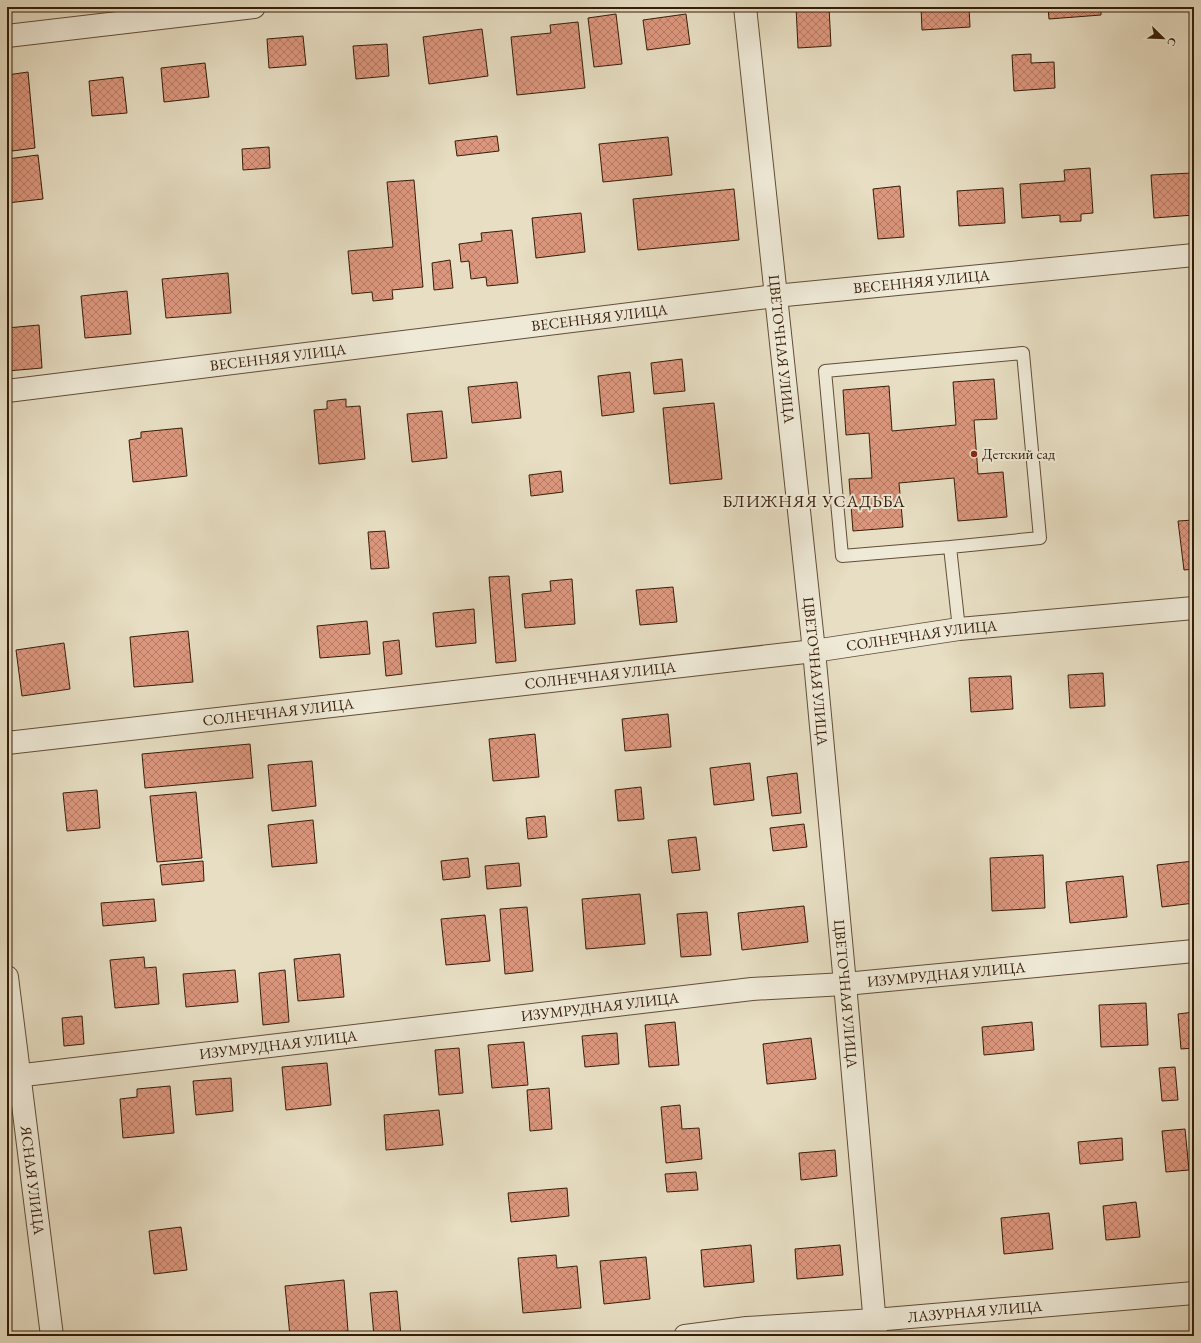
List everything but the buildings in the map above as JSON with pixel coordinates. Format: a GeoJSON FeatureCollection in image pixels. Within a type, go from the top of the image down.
{"type":"FeatureCollection","features":[{"type":"Feature","properties":{"kind":"street"},"geometry":{"type":"LineString","coordinates":[[7,36],[254,7]]}},
{"type":"Feature","properties":{"kind":"street","name":"ЦВЕТОЧНАЯ УЛИЦА"},"geometry":{"type":"LineString","coordinates":[[745,7],[814,651],[875,1328]]}},
{"type":"Feature","properties":{"kind":"street","name":"ВЕСЕННЯЯ УЛИЦА"},"geometry":{"type":"LineString","coordinates":[[7,391],[775,296],[1194,255]]}},
{"type":"Feature","properties":{"kind":"street","name":"СОЛНЕЧНАЯ УЛИЦА"},"geometry":{"type":"LineString","coordinates":[[7,743],[814,651],[959,629],[1194,608]]}},
{"type":"Feature","properties":{"kind":"street","name":"ИЗУМРУДНАЯ УЛИЦА"},"geometry":{"type":"LineString","coordinates":[[13,1076],[752,989],[845,984],[1194,951]]}},
{"type":"Feature","properties":{"kind":"street","name":"ЯСНАЯ УЛИЦА"},"geometry":{"type":"LineString","coordinates":[[7,977],[13,1076],[52,1336]]}},
{"type":"Feature","properties":{"kind":"street","name":"ЛАЗУРНАЯ УЛИЦА"},"geometry":{"type":"LineString","coordinates":[[684,1336],[747,1328],[875,1328],[1194,1293]]}},
{"type":"Feature","properties":{"kind":"lane"},"geometry":{"type":"LineString","coordinates":[[1023,353],[1040,538],[950,546],[842,556],[825,371],[1023,353]]}},
{"type":"Feature","properties":{"kind":"lane"},"geometry":{"type":"LineString","coordinates":[[950,546],[959,629]]}},
{"type":"Feature","properties":{"kind":"place","name":"Детский сад"},"geometry":{"type":"Point","coordinates":[974,454]}},
{"type":"Feature","properties":{"kind":"district","name":"БЛИЖНЯЯ УСАДЬБА"},"geometry":{"type":"Point","coordinates":[814,501]}}]}
